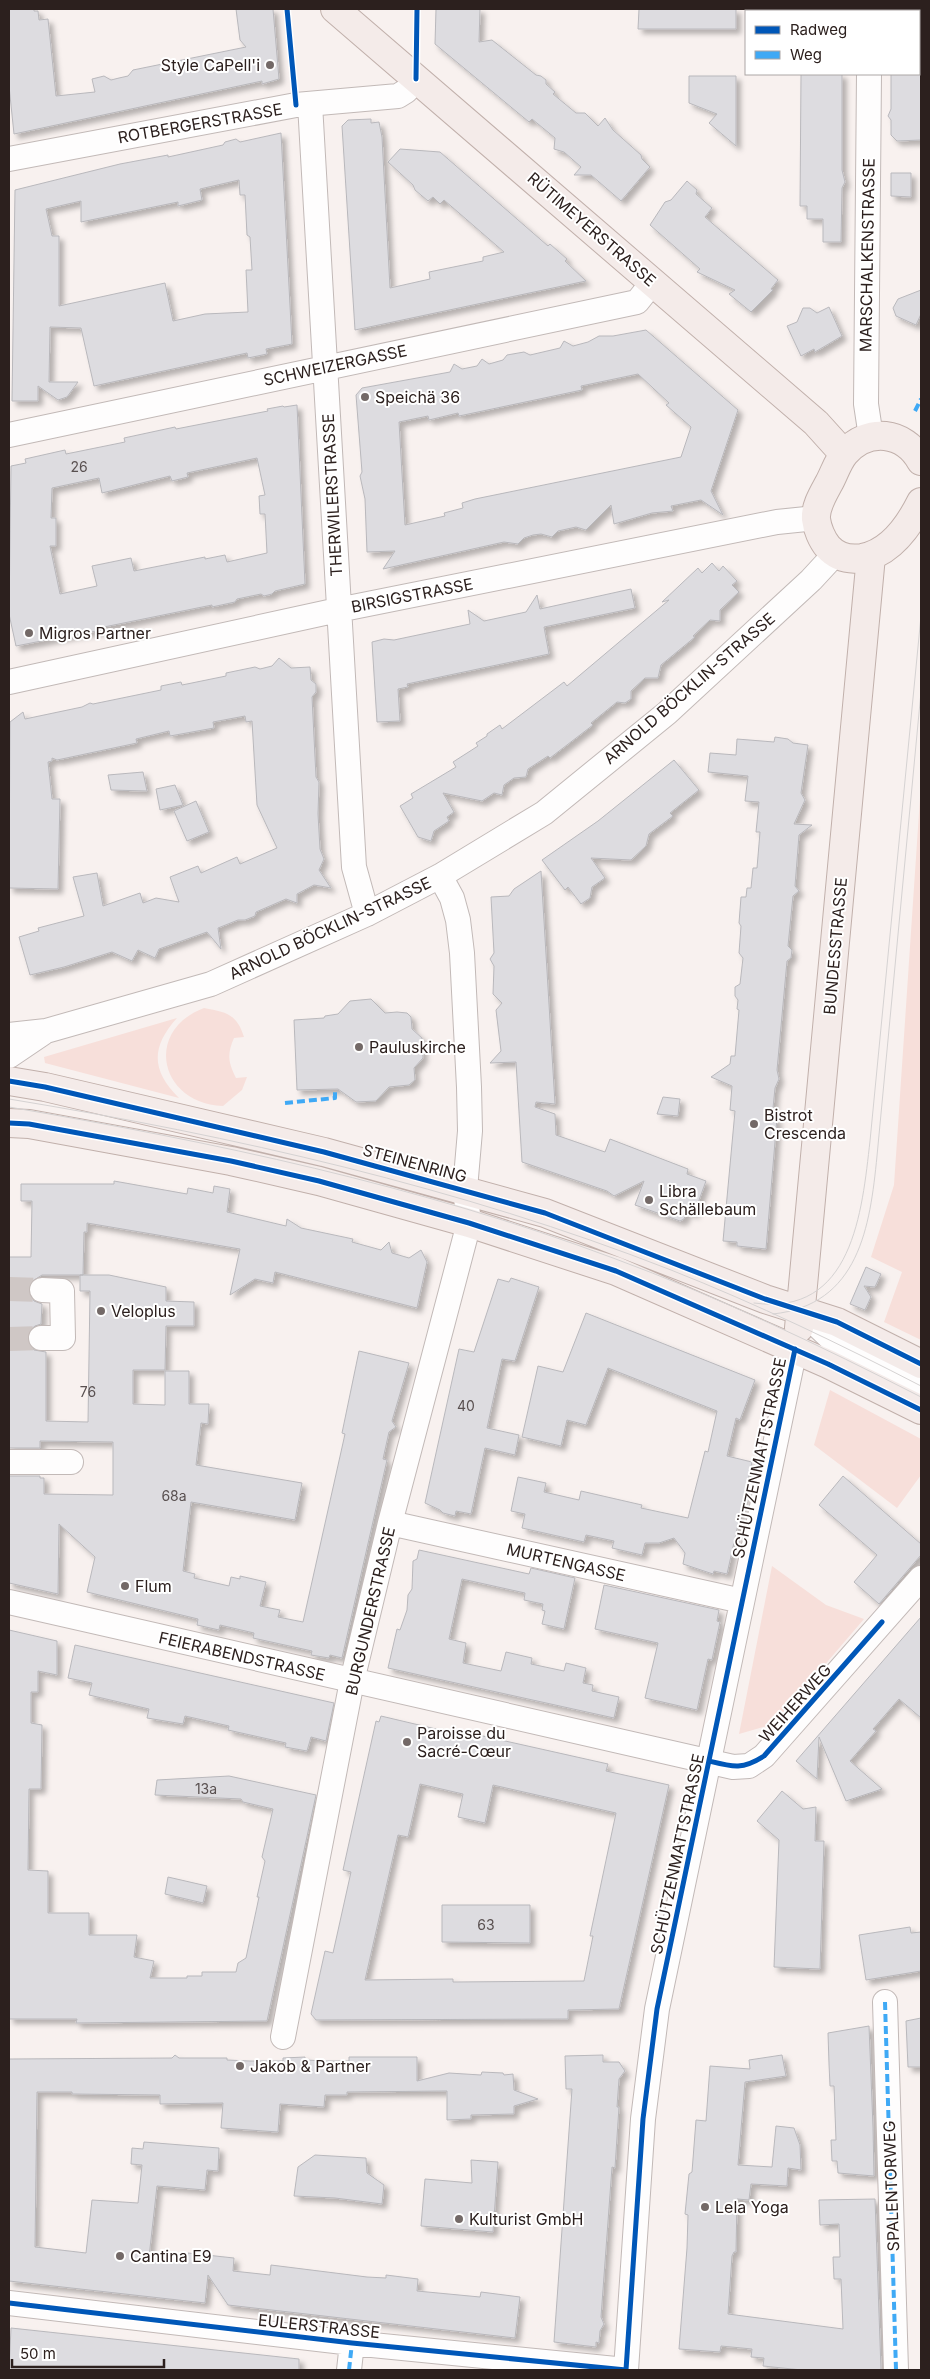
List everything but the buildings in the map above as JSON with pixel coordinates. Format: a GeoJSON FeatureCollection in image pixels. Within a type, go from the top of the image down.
{"type":"FeatureCollection","features":[{"type":"Feature","properties":{"kind":"main road","name":"RÜTIMEYERSTRASSE"},"geometry":{"type":"LineString","coordinates":[[335,9],[816,423],[844,454]]}},
{"type":"Feature","properties":{"kind":"main road"},"geometry":{"type":"LineString","coordinates":[[920,453],[896,437],[870,437],[855,444],[844,454],[823,494],[816,518],[823,538],[835,554],[856,559],[871,556],[886,548],[897,538],[921,502]]}},
{"type":"Feature","properties":{"kind":"main road","name":"BUNDESSTRASSE"},"geometry":{"type":"LineString","coordinates":[[798,1332],[871,556]]}},
{"type":"Feature","properties":{"kind":"main road","name":"STEINENRING"},"geometry":{"type":"LineString","coordinates":[[9,1081],[34,1084],[324,1152],[464,1189],[554,1217],[765,1299],[798,1332]]}},
{"type":"Feature","properties":{"kind":"main road"},"geometry":{"type":"LineString","coordinates":[[9,1123],[29,1124],[240,1163],[319,1181],[469,1223],[798,1332],[921,1410]]}},
{"type":"Feature","properties":{"kind":"main road"},"geometry":{"type":"LineString","coordinates":[[798,1332],[837,1322],[921,1364]]}},
{"type":"Feature","properties":{"kind":"street","name":"MARSCHALKENSTRASSE"},"geometry":{"type":"LineString","coordinates":[[869,75],[866,404],[870,437]]}},
{"type":"Feature","properties":{"kind":"street","name":"ROTBERGERSTRASSE"},"geometry":{"type":"LineString","coordinates":[[9,158],[310,104],[398,96],[406,91],[416,79]]}},
{"type":"Feature","properties":{"kind":"street","name":"THERWILERSTRASSE"},"geometry":{"type":"LineString","coordinates":[[310,104],[354,867],[367,914]]}},
{"type":"Feature","properties":{"kind":"street","name":"SCHWEIZERGASSE"},"geometry":{"type":"LineString","coordinates":[[9,435],[637,302],[653,282]]}},
{"type":"Feature","properties":{"kind":"street","name":"BIRSIGSTRASSE"},"geometry":{"type":"LineString","coordinates":[[9,682],[338,610],[767,524],[816,518]]}},
{"type":"Feature","properties":{"kind":"street","name":"ARNOLD BÖCKLIN-STRASSE"},"geometry":{"type":"LineString","coordinates":[[9,1035],[46,1031],[212,984],[367,914],[440,876],[544,813],[667,713],[811,580],[835,554]]}},
{"type":"Feature","properties":{"kind":"street","name":"BURGUNDERSTRASSE"},"geometry":{"type":"LineString","coordinates":[[283,2037],[352,1681],[390,1523],[469,1223],[464,1189],[470,1131],[462,953],[458,920],[452,898],[440,876]]}},
{"type":"Feature","properties":{"kind":"street","name":"ARNOLD BÖCKLIN-STRASSE"},"geometry":{"type":"LineString","coordinates":[[9,1056],[46,1031]]}},
{"type":"Feature","properties":{"kind":"street"},"geometry":{"type":"LineString","coordinates":[[41,1338],[63,1338],[62,1291],[42,1290]]}},
{"type":"Feature","properties":{"kind":"street"},"geometry":{"type":"LineString","coordinates":[[798,1332],[840,1347],[921,1389]]}},
{"type":"Feature","properties":{"kind":"street","name":"SCHÜTZENMATTSTRASSE"},"geometry":{"type":"LineString","coordinates":[[626,2370],[643,2120],[654,2034],[798,1332]]}},
{"type":"Feature","properties":{"kind":"street"},"geometry":{"type":"LineString","coordinates":[[9,1462],[71,1462]]}},
{"type":"Feature","properties":{"kind":"street","name":"MURTENGASSE"},"geometry":{"type":"LineString","coordinates":[[390,1523],[742,1602]]}},
{"type":"Feature","properties":{"kind":"street","name":"WEIHERWEG"},"geometry":{"type":"LineString","coordinates":[[709,1761],[733,1767],[749,1766],[764,1756],[921,1578]]}},
{"type":"Feature","properties":{"kind":"street","name":"FEIERABENDSTRASSE"},"geometry":{"type":"LineString","coordinates":[[9,1602],[709,1761]]}},
{"type":"Feature","properties":{"kind":"street","name":"SPALENTORWEG"},"geometry":{"type":"LineString","coordinates":[[885,2002],[896,2370]]}},
{"type":"Feature","properties":{"kind":"street","name":"EULERSTRASSE"},"geometry":{"type":"LineString","coordinates":[[9,2303],[352,2343],[626,2370]]}},
{"type":"Feature","properties":{"kind":"street"},"geometry":{"type":"LineString","coordinates":[[348,2370],[352,2343]]}},
{"type":"Feature","properties":{"kind":"shaded area"},"geometry":{"type":"Polygon","coordinates":[[[921,783],[921,1340],[884,1322],[902,1272],[871,1257],[894,1185],[921,783]]]}},
{"type":"Feature","properties":{"kind":"shaded area"},"geometry":{"type":"Polygon","coordinates":[[[204,1008],[230,1015],[238,1023],[244,1037],[234,1038],[229,1058],[236,1078],[247,1077],[242,1090],[223,1106],[202,1102],[185,1093],[173,1080],[167,1065],[167,1049],[172,1033],[185,1019],[204,1008]]]}},
{"type":"Feature","properties":{"kind":"shaded area"},"geometry":{"type":"Polygon","coordinates":[[[177,1018],[162,1039],[158,1059],[159,1069],[163,1078],[179,1098],[45,1063],[44,1057],[177,1018]]]}},
{"type":"Feature","properties":{"kind":"shaded area"},"geometry":{"type":"Polygon","coordinates":[[[830,1390],[921,1439],[921,1475],[897,1508],[814,1445],[830,1390]]]}},
{"type":"Feature","properties":{"kind":"shaded area"},"geometry":{"type":"Polygon","coordinates":[[[772,1566],[826,1605],[864,1619],[774,1724],[739,1734],[772,1566]]]}},
{"type":"Feature","properties":{"kind":"tunnel"},"geometry":{"type":"LineString","coordinates":[[9,1289],[42,1290]]}},
{"type":"Feature","properties":{"kind":"tunnel"},"geometry":{"type":"LineString","coordinates":[[9,1339],[41,1338]]}},
{"type":"Feature","properties":{"kind":"tram line"},"geometry":{"type":"LineString","coordinates":[[754,1303],[787,1303],[813,1293],[832,1276],[846,1254],[856,1227],[867,1169],[870,1141],[921,616]]}},
{"type":"Feature","properties":{"kind":"tram line"},"geometry":{"type":"LineString","coordinates":[[773,1314],[802,1308],[825,1296],[842,1279],[855,1258],[864,1235],[870,1209],[877,1156],[921,692]]}},
{"type":"Feature","properties":{"kind":"tram line"},"geometry":{"type":"LineString","coordinates":[[9,1099],[261,1147],[345,1167],[510,1213],[591,1240],[703,1283],[798,1325],[921,1386]]}},
{"type":"Feature","properties":{"kind":"tram line"},"geometry":{"type":"LineString","coordinates":[[9,1107],[162,1135],[314,1168],[390,1187],[539,1232],[692,1289],[808,1341],[921,1397]]}},
{"type":"Feature","properties":{"kind":"marked path"},"geometry":{"type":"LineString","coordinates":[[915,411],[921,399]]}},
{"type":"Feature","properties":{"kind":"marked path"},"geometry":{"type":"LineString","coordinates":[[285,1103],[335,1098],[335,1089]]}},
{"type":"Feature","properties":{"kind":"marked path"},"geometry":{"type":"LineString","coordinates":[[885,2002],[896,2370]]}},
{"type":"Feature","properties":{"kind":"marked path"},"geometry":{"type":"LineString","coordinates":[[349,2370],[352,2343]]}},
{"type":"Feature","properties":{"kind":"cycle path"},"geometry":{"type":"LineString","coordinates":[[287,9],[296,105]]}},
{"type":"Feature","properties":{"kind":"cycle path"},"geometry":{"type":"LineString","coordinates":[[416,79],[417,9]]}},
{"type":"Feature","properties":{"kind":"cycle path"},"geometry":{"type":"LineString","coordinates":[[9,1081],[45,1087],[324,1152],[545,1213],[765,1299],[837,1322],[921,1364]]}},
{"type":"Feature","properties":{"kind":"cycle path"},"geometry":{"type":"LineString","coordinates":[[9,1123],[29,1124],[231,1161],[319,1181],[469,1223],[616,1271],[828,1364],[921,1410]]}},
{"type":"Feature","properties":{"kind":"cycle path"},"geometry":{"type":"LineString","coordinates":[[9,2303],[352,2343],[626,2370],[643,2119],[657,2009],[795,1349]]}},
{"type":"Feature","properties":{"kind":"cycle path"},"geometry":{"type":"LineString","coordinates":[[709,1761],[737,1766],[750,1764],[764,1756],[882,1622]]}},
{"type":"Feature","properties":{"kind":"place","name":"Style CaPell'i"},"geometry":{"type":"Point","coordinates":[270,65]}},
{"type":"Feature","properties":{"kind":"place","name":"Speichä 36"},"geometry":{"type":"Point","coordinates":[365,397]}},
{"type":"Feature","properties":{"kind":"place","name":"Migros Partner"},"geometry":{"type":"Point","coordinates":[29,633]}},
{"type":"Feature","properties":{"kind":"place","name":"Pauluskirche"},"geometry":{"type":"Point","coordinates":[359,1047]}},
{"type":"Feature","properties":{"kind":"place","name":"Bistrot Crescenda"},"geometry":{"type":"Point","coordinates":[754,1124]}},
{"type":"Feature","properties":{"kind":"place","name":"Libra Schällebaum"},"geometry":{"type":"Point","coordinates":[649,1200]}},
{"type":"Feature","properties":{"kind":"place","name":"Veloplus"},"geometry":{"type":"Point","coordinates":[101,1311]}},
{"type":"Feature","properties":{"kind":"place","name":"Flum"},"geometry":{"type":"Point","coordinates":[125,1586]}},
{"type":"Feature","properties":{"kind":"place","name":"Paroisse du Sacré-Cœur"},"geometry":{"type":"Point","coordinates":[407,1742]}},
{"type":"Feature","properties":{"kind":"place","name":"Jakob & Partner"},"geometry":{"type":"Point","coordinates":[240,2066]}},
{"type":"Feature","properties":{"kind":"place","name":"Lela Yoga"},"geometry":{"type":"Point","coordinates":[705,2207]}},
{"type":"Feature","properties":{"kind":"place","name":"Kulturist GmbH"},"geometry":{"type":"Point","coordinates":[459,2219]}},
{"type":"Feature","properties":{"kind":"place","name":"Cantina E9"},"geometry":{"type":"Point","coordinates":[120,2256]}}]}
